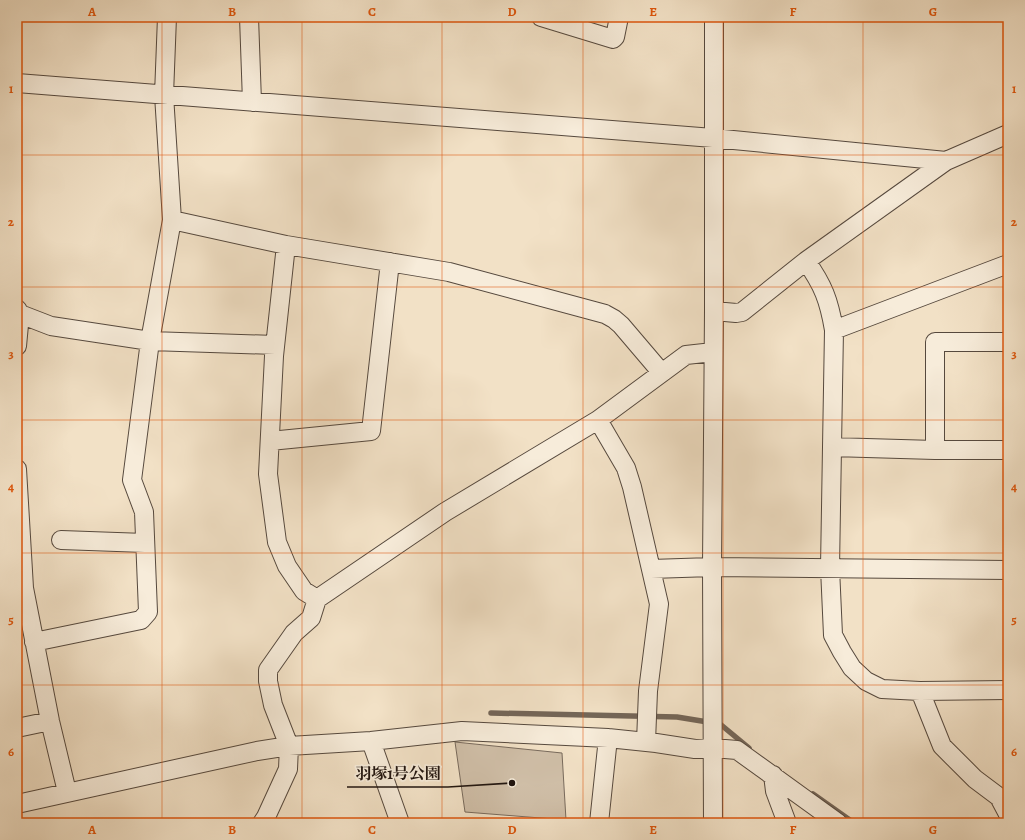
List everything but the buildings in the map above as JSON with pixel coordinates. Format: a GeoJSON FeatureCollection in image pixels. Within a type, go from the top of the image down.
{"type":"FeatureCollection","features":[{"type":"Feature","properties":{"kind":"street"},"geometry":{"type":"LineString","coordinates":[[34,642],[141,620],[148,612],[144,512],[132,480],[150,341],[172,220],[164,95],[167,17]]}},
{"type":"Feature","properties":{"kind":"street"},"geometry":{"type":"LineString","coordinates":[[248,17],[252,102]]}},
{"type":"Feature","properties":{"kind":"street"},"geometry":{"type":"LineString","coordinates":[[541,17],[613,39],[615,37],[620,17]]}},
{"type":"Feature","properties":{"kind":"street"},"geometry":{"type":"LineString","coordinates":[[712,823],[714,17]]}},
{"type":"Feature","properties":{"kind":"street"},"geometry":{"type":"LineString","coordinates":[[17,83],[714,138],[946,161]]}},
{"type":"Feature","properties":{"kind":"street"},"geometry":{"type":"LineString","coordinates":[[714,311],[736,313],[742,312],[806,261],[946,161],[1008,134]]}},
{"type":"Feature","properties":{"kind":"street"},"geometry":{"type":"LineString","coordinates":[[172,220],[286,245],[449,272],[605,314],[614,319],[621,326],[661,372]]}},
{"type":"Feature","properties":{"kind":"street"},"geometry":{"type":"LineString","coordinates":[[286,245],[275,345],[268,474],[277,542],[287,566],[304,591],[317,598]]}},
{"type":"Feature","properties":{"kind":"street"},"geometry":{"type":"LineString","coordinates":[[806,261],[818,278],[827,297],[834,330],[830,568],[833,635],[852,668],[866,681],[882,689],[920,691],[1008,690]]}},
{"type":"Feature","properties":{"kind":"street"},"geometry":{"type":"LineString","coordinates":[[270,441],[371,431],[390,262]]}},
{"type":"Feature","properties":{"kind":"street"},"geometry":{"type":"LineString","coordinates":[[834,330],[1008,264]]}},
{"type":"Feature","properties":{"kind":"street"},"geometry":{"type":"LineString","coordinates":[[17,346],[19,312],[52,326],[150,341],[275,345]]}},
{"type":"Feature","properties":{"kind":"street"},"geometry":{"type":"LineString","coordinates":[[935,450],[936,342],[1008,342]]}},
{"type":"Feature","properties":{"kind":"street"},"geometry":{"type":"LineString","coordinates":[[262,823],[288,769],[289,746],[273,705],[268,681],[268,670],[294,633],[311,618],[317,598],[445,512],[598,420],[686,355],[713,352]]}},
{"type":"Feature","properties":{"kind":"street"},"geometry":{"type":"LineString","coordinates":[[598,420],[626,468],[632,487],[659,604],[648,691],[646,742]]}},
{"type":"Feature","properties":{"kind":"street"},"geometry":{"type":"LineString","coordinates":[[832,447],[935,450],[1008,450]]}},
{"type":"Feature","properties":{"kind":"street"},"geometry":{"type":"LineString","coordinates":[[17,469],[21,594],[34,642],[50,721],[67,792]]}},
{"type":"Feature","properties":{"kind":"street"},"geometry":{"type":"LineString","coordinates":[[62,540],[146,543]]}},
{"type":"Feature","properties":{"kind":"street"},"geometry":{"type":"LineString","coordinates":[[651,569],[712,567],[1008,570]]}},
{"type":"Feature","properties":{"kind":"street"},"geometry":{"type":"LineString","coordinates":[[920,691],[942,746],[975,779],[1003,797],[1008,814]]}},
{"type":"Feature","properties":{"kind":"street"},"geometry":{"type":"LineString","coordinates":[[17,728],[50,721]]}},
{"type":"Feature","properties":{"kind":"street"},"geometry":{"type":"LineString","coordinates":[[17,804],[257,750],[289,746],[371,741],[462,731],[608,738],[695,749],[713,748],[737,750],[838,823]]}},
{"type":"Feature","properties":{"kind":"street"},"geometry":{"type":"LineString","coordinates":[[599,823],[608,738]]}},
{"type":"Feature","properties":{"kind":"street"},"geometry":{"type":"LineString","coordinates":[[371,741],[400,823]]}},
{"type":"Feature","properties":{"kind":"street"},"geometry":{"type":"LineString","coordinates":[[773,775],[775,791],[787,823]]}},
{"type":"Feature","properties":{"kind":"shaded area"},"geometry":{"type":"Polygon","coordinates":[[[455,742],[562,753],[566,820],[465,812],[455,742]]]}},
{"type":"Feature","properties":{"kind":"waterway"},"geometry":{"type":"LineString","coordinates":[[491,713],[677,717],[720,724],[749,748]]}},
{"type":"Feature","properties":{"kind":"waterway"},"geometry":{"type":"LineString","coordinates":[[813,794],[854,823]]}},
{"type":"Feature","properties":{"kind":"place","name":"羽塚1号公園"},"geometry":{"type":"Point","coordinates":[512,783]}}]}
